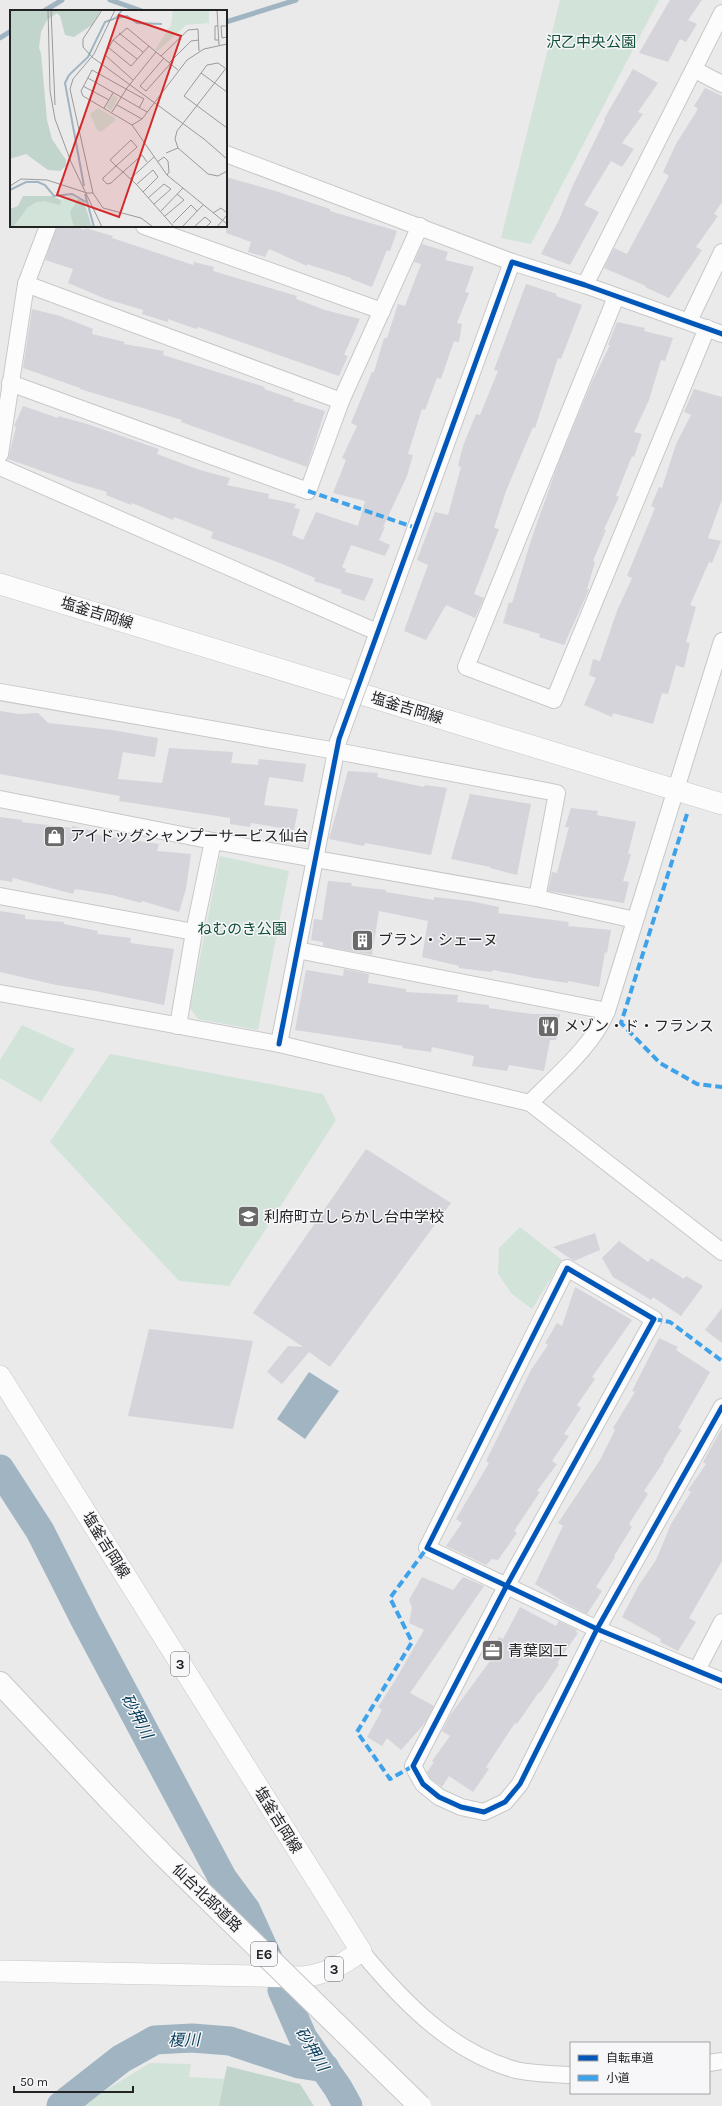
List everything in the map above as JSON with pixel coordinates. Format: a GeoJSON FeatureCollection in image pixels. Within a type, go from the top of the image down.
{"type":"FeatureCollection","features":[{"type":"Feature","properties":{"kind":"highway","name":"仙台北部道路"},"geometry":{"type":"LineString","coordinates":[[0,1683],[164,1856],[420,2106]]}},
{"type":"Feature","properties":{"kind":"main road","name":"塩釜吉岡線"},"geometry":{"type":"LineString","coordinates":[[0,584],[722,804]]}},
{"type":"Feature","properties":{"kind":"main road","name":"塩釜吉岡線"},"geometry":{"type":"LineString","coordinates":[[0,1376],[361,1951]]}},
{"type":"Feature","properties":{"kind":"main road","name":"3"},"geometry":{"type":"LineString","coordinates":[[0,1971],[303,1977],[328,1971],[341,1965],[361,1951]]}},
{"type":"Feature","properties":{"kind":"street"},"geometry":{"type":"LineString","coordinates":[[585,285],[695,70],[722,12]]}},
{"type":"Feature","properties":{"kind":"street"},"geometry":{"type":"LineString","coordinates":[[695,70],[722,84]]}},
{"type":"Feature","properties":{"kind":"street"},"geometry":{"type":"LineString","coordinates":[[227,154],[512,262],[585,285],[616,297],[690,321],[722,334]]}},
{"type":"Feature","properties":{"kind":"street"},"geometry":{"type":"LineString","coordinates":[[10,383],[308,491],[342,401],[420,226]]}},
{"type":"Feature","properties":{"kind":"street"},"geometry":{"type":"LineString","coordinates":[[0,454],[26,284],[48,227]]}},
{"type":"Feature","properties":{"kind":"street"},"geometry":{"type":"LineString","coordinates":[[147,227],[382,311]]}},
{"type":"Feature","properties":{"kind":"street"},"geometry":{"type":"LineString","coordinates":[[690,321],[722,252]]}},
{"type":"Feature","properties":{"kind":"street"},"geometry":{"type":"LineString","coordinates":[[279,1044],[338,745],[512,262]]}},
{"type":"Feature","properties":{"kind":"street"},"geometry":{"type":"LineString","coordinates":[[26,284],[342,401]]}},
{"type":"Feature","properties":{"kind":"street"},"geometry":{"type":"LineString","coordinates":[[616,297],[466,667],[554,700],[707,328]]}},
{"type":"Feature","properties":{"kind":"street"},"geometry":{"type":"LineString","coordinates":[[0,467],[376,638]]}},
{"type":"Feature","properties":{"kind":"street"},"geometry":{"type":"LineString","coordinates":[[530,1103],[589,1041],[602,1025],[722,641]]}},
{"type":"Feature","properties":{"kind":"street"},"geometry":{"type":"LineString","coordinates":[[0,692],[338,745],[557,793],[537,898]]}},
{"type":"Feature","properties":{"kind":"street"},"geometry":{"type":"LineString","coordinates":[[0,800],[213,841],[537,898],[635,920]]}},
{"type":"Feature","properties":{"kind":"street"},"geometry":{"type":"LineString","coordinates":[[178,1026],[194,932],[213,841]]}},
{"type":"Feature","properties":{"kind":"street"},"geometry":{"type":"LineString","coordinates":[[0,896],[194,932]]}},
{"type":"Feature","properties":{"kind":"street"},"geometry":{"type":"LineString","coordinates":[[297,950],[607,1011]]}},
{"type":"Feature","properties":{"kind":"street"},"geometry":{"type":"LineString","coordinates":[[0,993],[279,1044],[530,1103],[722,1252]]}},
{"type":"Feature","properties":{"kind":"street"},"geometry":{"type":"LineString","coordinates":[[722,1407],[597,1629],[520,1784],[505,1802],[484,1812],[461,1807],[439,1797],[423,1784],[414,1766],[506,1585],[654,1318],[567,1268],[427,1548],[506,1585],[597,1629],[697,1670],[722,1682]]}},
{"type":"Feature","properties":{"kind":"street"},"geometry":{"type":"LineString","coordinates":[[697,1670],[722,1622]]}},
{"type":"Feature","properties":{"kind":"street"},"geometry":{"type":"LineString","coordinates":[[361,1951],[383,1978],[435,2028],[457,2044],[485,2058],[517,2070],[543,2074],[570,2075]]}},
{"type":"Feature","properties":{"kind":"street"},"geometry":{"type":"LineString","coordinates":[[710,2063],[722,2061]]}},
{"type":"Feature","properties":{"kind":"green space","name":"沢乙中央公園"},"geometry":{"type":"Polygon","coordinates":[[[560,0],[659,0],[531,244],[501,238],[560,0]]]}},
{"type":"Feature","properties":{"kind":"green space","name":"ねむのき公園"},"geometry":{"type":"Polygon","coordinates":[[[220,856],[289,871],[258,1030],[198,1019],[190,1008],[220,856]]]}},
{"type":"Feature","properties":{"kind":"green space"},"geometry":{"type":"Polygon","coordinates":[[[22,1025],[75,1049],[41,1102],[0,1078],[0,1060],[22,1025]]]}},
{"type":"Feature","properties":{"kind":"green space"},"geometry":{"type":"Polygon","coordinates":[[[110,1054],[323,1094],[336,1120],[229,1286],[179,1281],[50,1142],[110,1054]]]}},
{"type":"Feature","properties":{"kind":"green space"},"geometry":{"type":"Polygon","coordinates":[[[520,1227],[562,1260],[532,1309],[512,1294],[498,1274],[499,1248],[520,1227]]]}},
{"type":"Feature","properties":{"kind":"green space"},"geometry":{"type":"Polygon","coordinates":[[[150,2063],[191,2064],[189,2077],[227,2079],[307,2106],[80,2106],[150,2063]]]}},
{"type":"Feature","properties":{"kind":"green space"},"geometry":{"type":"Polygon","coordinates":[[[227,2066],[300,2084],[314,2106],[219,2106],[227,2066]]]}},
{"type":"Feature","properties":{"kind":"water"},"geometry":{"type":"Polygon","coordinates":[[[309,1372],[339,1391],[305,1439],[277,1419],[309,1372]]]}},
{"type":"Feature","properties":{"kind":"building"},"geometry":{"type":"Polygon","coordinates":[[[670,0],[702,0],[688,20],[697,24],[686,42],[680,39],[668,62],[639,53],[670,0]]]}},
{"type":"Feature","properties":{"kind":"building"},"geometry":{"type":"Polygon","coordinates":[[[633,69],[658,83],[638,112],[643,114],[622,143],[634,149],[622,167],[611,161],[584,205],[599,212],[570,265],[541,254],[559,220],[573,185],[605,120],[604,119],[633,69]]]}},
{"type":"Feature","properties":{"kind":"building"},"geometry":{"type":"Polygon","coordinates":[[[705,88],[722,96],[722,202],[714,214],[718,216],[696,247],[702,250],[669,298],[645,287],[646,286],[604,268],[614,248],[627,254],[669,176],[663,172],[676,144],[698,109],[694,106],[705,88]]]}},
{"type":"Feature","properties":{"kind":"building"},"geometry":{"type":"Polygon","coordinates":[[[227,177],[272,190],[330,209],[330,211],[397,231],[390,251],[387,250],[372,287],[351,278],[307,264],[307,266],[269,249],[265,257],[248,252],[251,242],[226,233],[227,177]]]}},
{"type":"Feature","properties":{"kind":"building"},"geometry":{"type":"Polygon","coordinates":[[[57,227],[76,227],[85,230],[85,228],[113,236],[112,238],[193,265],[194,262],[214,267],[213,271],[297,296],[296,299],[325,310],[360,319],[344,355],[348,356],[339,376],[198,327],[196,329],[168,319],[168,322],[142,314],[143,310],[106,299],[68,283],[73,269],[45,260],[57,227]]]}},
{"type":"Feature","properties":{"kind":"building"},"geometry":{"type":"Polygon","coordinates":[[[422,244],[448,252],[445,260],[474,267],[465,292],[469,293],[457,323],[462,324],[459,342],[454,341],[441,379],[437,378],[425,410],[422,409],[408,454],[413,455],[407,476],[383,527],[385,527],[379,540],[390,545],[385,556],[351,545],[342,567],[346,569],[345,572],[374,579],[364,601],[341,593],[342,590],[314,581],[315,578],[280,563],[211,538],[213,532],[174,517],[173,520],[132,503],[131,505],[106,495],[107,492],[73,482],[8,459],[16,427],[14,426],[23,406],[58,418],[58,416],[87,424],[159,449],[157,454],[200,470],[230,478],[227,485],[269,494],[268,498],[296,504],[294,508],[300,509],[292,535],[303,540],[316,512],[358,526],[365,501],[333,493],[346,460],[342,458],[357,426],[351,423],[372,372],[374,372],[384,338],[387,338],[398,304],[405,306],[421,264],[414,262],[422,244]]]}},
{"type":"Feature","properties":{"kind":"building"},"geometry":{"type":"Polygon","coordinates":[[[526,284],[557,294],[556,296],[582,305],[561,359],[558,358],[535,428],[533,427],[506,491],[494,528],[499,529],[474,594],[484,598],[475,618],[446,605],[426,640],[404,631],[428,565],[417,560],[435,512],[448,515],[461,467],[458,466],[463,446],[476,414],[480,415],[498,371],[494,370],[526,284]]]}},
{"type":"Feature","properties":{"kind":"building"},"geometry":{"type":"Polygon","coordinates":[[[32,309],[60,316],[93,329],[92,334],[125,342],[124,344],[164,351],[163,355],[265,387],[264,389],[294,399],[293,401],[325,411],[307,467],[181,422],[182,420],[80,389],[23,368],[32,309]]]}},
{"type":"Feature","properties":{"kind":"building"},"geometry":{"type":"Polygon","coordinates":[[[617,322],[645,328],[644,331],[673,338],[665,361],[661,360],[649,400],[634,432],[642,434],[634,457],[632,456],[616,496],[619,497],[604,529],[606,530],[593,561],[595,562],[587,589],[589,589],[564,645],[539,637],[540,634],[503,623],[509,602],[512,603],[532,537],[560,459],[592,382],[610,345],[608,345],[617,322]]]}},
{"type":"Feature","properties":{"kind":"building"},"geometry":{"type":"Polygon","coordinates":[[[694,389],[722,397],[722,499],[708,538],[721,541],[712,563],[709,562],[690,605],[696,607],[686,642],[690,643],[684,668],[676,665],[668,694],[662,693],[653,724],[613,713],[612,717],[584,705],[596,678],[589,675],[593,659],[600,661],[617,611],[632,578],[627,576],[655,508],[651,506],[659,487],[662,488],[676,444],[691,415],[684,412],[694,389]]]}},
{"type":"Feature","properties":{"kind":"building"},"geometry":{"type":"Polygon","coordinates":[[[0,711],[19,714],[38,713],[48,723],[112,730],[158,738],[155,757],[123,752],[118,779],[162,783],[169,748],[233,752],[231,763],[258,765],[259,759],[306,764],[303,782],[269,777],[264,805],[298,809],[294,830],[251,823],[250,827],[230,824],[230,818],[119,801],[120,796],[0,774],[0,711]]]}},
{"type":"Feature","properties":{"kind":"building"},"geometry":{"type":"Polygon","coordinates":[[[348,771],[378,773],[377,777],[424,787],[425,785],[447,788],[431,855],[365,843],[364,846],[329,839],[348,771]]]}},
{"type":"Feature","properties":{"kind":"building"},"geometry":{"type":"Polygon","coordinates":[[[470,794],[531,804],[517,875],[490,867],[451,859],[470,794]]]}},
{"type":"Feature","properties":{"kind":"building"},"geometry":{"type":"Polygon","coordinates":[[[571,808],[598,811],[597,815],[636,822],[628,854],[631,854],[623,881],[629,882],[624,903],[548,891],[552,872],[557,873],[569,827],[565,827],[571,808]]]}},
{"type":"Feature","properties":{"kind":"building"},"geometry":{"type":"Polygon","coordinates":[[[0,817],[22,820],[22,822],[72,828],[72,826],[94,831],[93,834],[159,844],[157,851],[191,854],[186,889],[179,912],[142,901],[141,903],[112,895],[75,889],[73,894],[13,878],[12,882],[0,880],[0,817]]]}},
{"type":"Feature","properties":{"kind":"building"},"geometry":{"type":"Polygon","coordinates":[[[328,881],[352,883],[351,886],[386,890],[386,892],[434,900],[434,897],[470,901],[499,907],[498,913],[569,922],[568,926],[611,930],[607,953],[605,952],[599,987],[568,981],[568,983],[535,978],[493,970],[492,972],[459,968],[459,966],[422,957],[428,921],[379,911],[372,955],[323,946],[323,942],[311,940],[314,919],[322,920],[328,881]]]}},
{"type":"Feature","properties":{"kind":"building"},"geometry":{"type":"Polygon","coordinates":[[[0,911],[25,915],[25,919],[64,922],[64,924],[98,931],[97,934],[131,938],[130,943],[174,949],[164,1005],[96,991],[56,985],[0,972],[0,911]]]}},
{"type":"Feature","properties":{"kind":"building"},"geometry":{"type":"Polygon","coordinates":[[[344,969],[369,974],[368,983],[406,989],[406,992],[458,995],[457,1002],[489,1005],[489,1008],[532,1014],[560,1014],[556,1040],[550,1040],[544,1071],[509,1065],[507,1071],[472,1066],[474,1056],[432,1047],[431,1052],[402,1048],[403,1046],[295,1030],[306,970],[343,976],[344,969]]]}},
{"type":"Feature","properties":{"kind":"building"},"geometry":{"type":"Polygon","coordinates":[[[366,1149],[451,1203],[330,1367],[309,1352],[282,1384],[267,1372],[288,1346],[303,1347],[253,1313],[366,1149]]]}},
{"type":"Feature","properties":{"kind":"building"},"geometry":{"type":"Polygon","coordinates":[[[595,1233],[600,1250],[574,1261],[553,1247],[595,1233]]]}},
{"type":"Feature","properties":{"kind":"building"},"geometry":{"type":"Polygon","coordinates":[[[619,1241],[648,1262],[651,1258],[684,1279],[686,1276],[703,1286],[681,1316],[653,1297],[651,1300],[613,1277],[602,1258],[619,1241]]]}},
{"type":"Feature","properties":{"kind":"building"},"geometry":{"type":"Polygon","coordinates":[[[575,1287],[632,1320],[592,1377],[595,1379],[577,1405],[581,1408],[564,1434],[569,1436],[552,1461],[557,1464],[537,1491],[540,1492],[514,1531],[517,1533],[498,1560],[492,1559],[486,1565],[446,1546],[462,1523],[456,1519],[489,1463],[486,1461],[531,1370],[548,1345],[545,1343],[557,1323],[562,1326],[575,1287]]]}},
{"type":"Feature","properties":{"kind":"building"},"geometry":{"type":"Polygon","coordinates":[[[722,1308],[722,1343],[705,1330],[722,1308]]]}},
{"type":"Feature","properties":{"kind":"building"},"geometry":{"type":"Polygon","coordinates":[[[149,1329],[253,1341],[233,1429],[128,1416],[149,1329]]]}},
{"type":"Feature","properties":{"kind":"building"},"geometry":{"type":"Polygon","coordinates":[[[659,1338],[678,1347],[676,1350],[710,1372],[678,1428],[682,1430],[644,1491],[648,1494],[629,1524],[632,1527],[596,1587],[602,1591],[587,1614],[535,1584],[563,1526],[558,1523],[600,1460],[615,1430],[613,1428],[635,1392],[632,1391],[659,1338]]]}},
{"type":"Feature","properties":{"kind":"building"},"geometry":{"type":"Polygon","coordinates":[[[722,1428],[722,1561],[689,1618],[696,1622],[678,1651],[660,1642],[661,1639],[622,1617],[639,1585],[656,1560],[671,1524],[691,1492],[688,1490],[706,1464],[703,1462],[722,1428]]]}},
{"type":"Feature","properties":{"kind":"building"},"geometry":{"type":"Polygon","coordinates":[[[422,1577],[453,1590],[463,1577],[484,1586],[410,1693],[434,1706],[425,1723],[401,1750],[387,1738],[382,1746],[367,1737],[382,1710],[378,1707],[424,1630],[409,1623],[412,1608],[409,1600],[422,1577]]]}},
{"type":"Feature","properties":{"kind":"building"},"geometry":{"type":"Polygon","coordinates":[[[520,1607],[556,1626],[559,1621],[577,1630],[576,1632],[578,1633],[557,1663],[559,1664],[540,1693],[539,1692],[517,1724],[515,1723],[486,1767],[489,1769],[473,1792],[449,1776],[442,1787],[430,1778],[427,1772],[434,1762],[432,1761],[450,1736],[442,1731],[451,1714],[490,1661],[486,1659],[499,1637],[503,1639],[520,1607]]]}},
{"type":"Feature","properties":{"kind":"waterway"},"geometry":{"type":"LineString","coordinates":[[46,10],[62,0]]}},
{"type":"Feature","properties":{"kind":"waterway"},"geometry":{"type":"LineString","coordinates":[[110,0],[139,10]]}},
{"type":"Feature","properties":{"kind":"waterway"},"geometry":{"type":"LineString","coordinates":[[227,22],[296,0]]}},
{"type":"Feature","properties":{"kind":"waterway"},"geometry":{"type":"LineString","coordinates":[[0,38],[10,32]]}},
{"type":"Feature","properties":{"kind":"waterway","name":"砂押川"},"geometry":{"type":"LineString","coordinates":[[0,1469],[40,1531],[85,1620],[223,1879],[246,1910],[271,1965]]}},
{"type":"Feature","properties":{"kind":"waterway","name":"砂押川"},"geometry":{"type":"LineString","coordinates":[[282,1990],[303,2038],[338,2088],[348,2106]]}},
{"type":"Feature","properties":{"kind":"waterway","name":"榎川"},"geometry":{"type":"LineString","coordinates":[[61,2106],[121,2059],[155,2040],[192,2038],[230,2041],[299,2064],[325,2068]]}},
{"type":"Feature","properties":{"kind":"marked path"},"geometry":{"type":"LineString","coordinates":[[308,491],[416,528]]}},
{"type":"Feature","properties":{"kind":"marked path"},"geometry":{"type":"LineString","coordinates":[[687,814],[621,1023],[660,1063],[697,1084],[722,1087]]}},
{"type":"Feature","properties":{"kind":"marked path"},"geometry":{"type":"LineString","coordinates":[[654,1319],[670,1322],[722,1361]]}},
{"type":"Feature","properties":{"kind":"marked path"},"geometry":{"type":"LineString","coordinates":[[413,1766],[390,1779],[357,1732],[412,1642],[390,1598],[427,1548]]}},
{"type":"Feature","properties":{"kind":"cycle path"},"geometry":{"type":"LineString","coordinates":[[279,1044],[339,739],[512,262],[585,285],[722,334]]}},
{"type":"Feature","properties":{"kind":"cycle path"},"geometry":{"type":"LineString","coordinates":[[722,1407],[597,1629],[520,1784],[505,1802],[484,1812],[461,1807],[439,1797],[423,1784],[413,1766],[507,1585],[654,1319],[567,1268],[427,1548],[597,1629],[722,1681]]}},
{"type":"Feature","properties":{"kind":"place","name":"アイドッグシャンプーサービス仙台"},"geometry":{"type":"Point","coordinates":[54,836]}},
{"type":"Feature","properties":{"kind":"place","name":"ブラン・シェーヌ"},"geometry":{"type":"Point","coordinates":[362,940]}},
{"type":"Feature","properties":{"kind":"place","name":"メゾン・ド・フランス"},"geometry":{"type":"Point","coordinates":[549,1026]}},
{"type":"Feature","properties":{"kind":"place","name":"利府町立しらかし台中学校"},"geometry":{"type":"Point","coordinates":[249,1217]}},
{"type":"Feature","properties":{"kind":"place","name":"青葉図工"},"geometry":{"type":"Point","coordinates":[492,1651]}}]}
